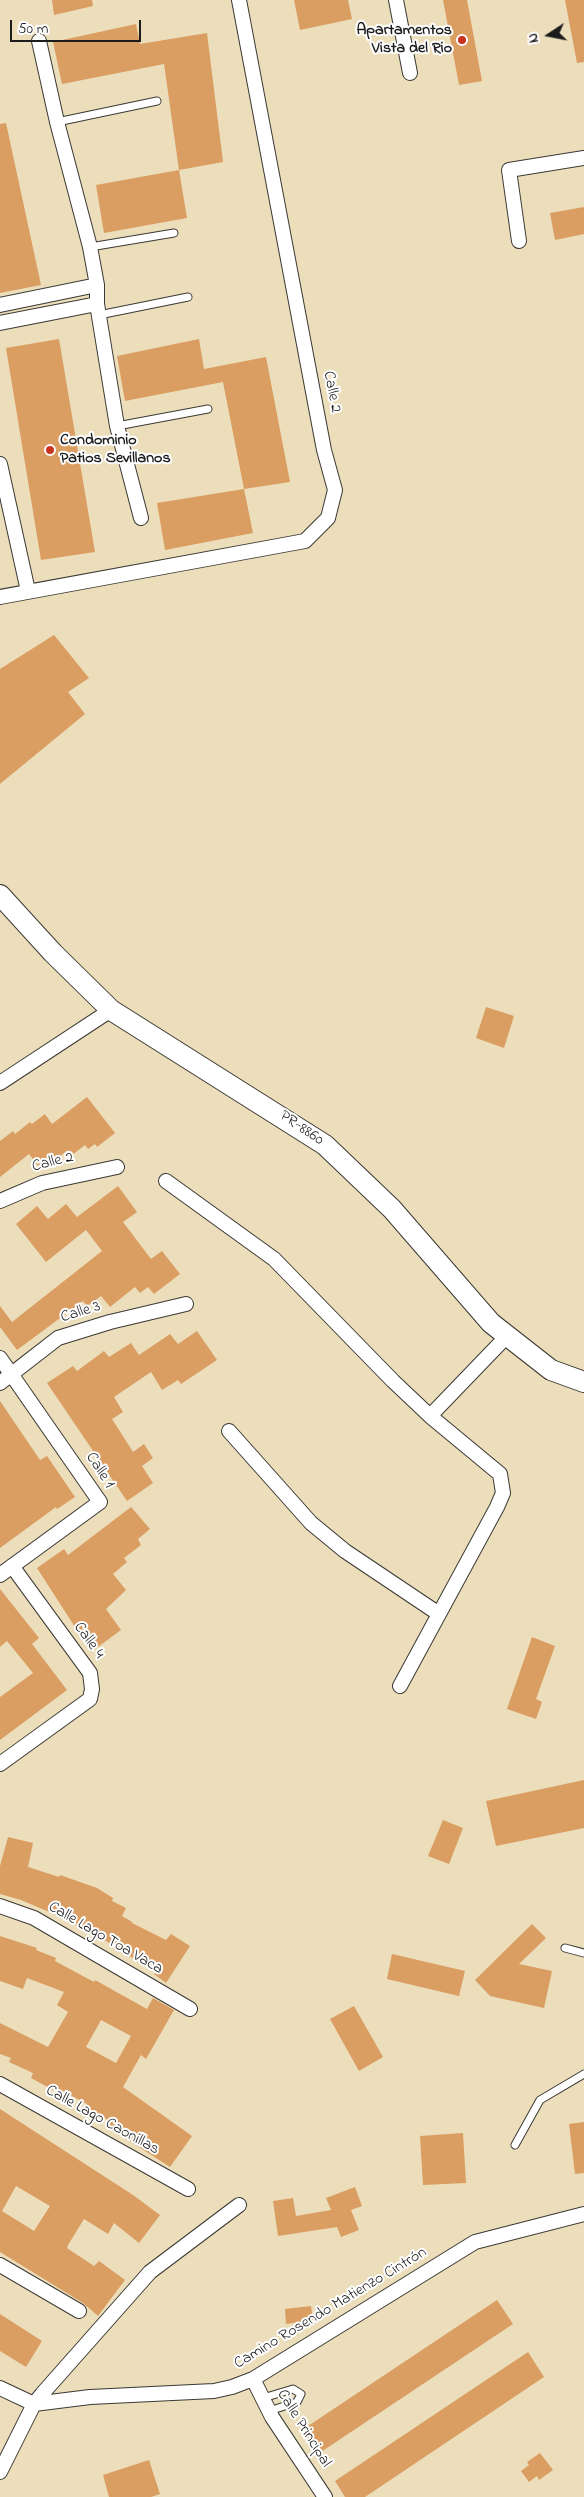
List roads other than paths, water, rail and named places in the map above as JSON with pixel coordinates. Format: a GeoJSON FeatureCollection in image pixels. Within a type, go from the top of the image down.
{"type":"FeatureCollection","features":[{"type":"Feature","properties":{"kind":"street","name":"Calle 2"},"geometry":{"type":"LineString","coordinates":[[0,596],[66,586],[306,541],[328,518],[335,490],[324,450],[239,0]]}},
{"type":"Feature","properties":{"kind":"street"},"geometry":{"type":"LineString","coordinates":[[396,0],[410,73]]}},
{"type":"Feature","properties":{"kind":"street"},"geometry":{"type":"LineString","coordinates":[[39,41],[57,122],[90,247],[117,426],[141,518]]}},
{"type":"Feature","properties":{"kind":"street"},"geometry":{"type":"LineString","coordinates":[[519,241],[509,170],[584,158]]}},
{"type":"Feature","properties":{"kind":"street"},"geometry":{"type":"LineString","coordinates":[[0,305],[97,285]]}},
{"type":"Feature","properties":{"kind":"street"},"geometry":{"type":"LineString","coordinates":[[0,323],[98,310]]}},
{"type":"Feature","properties":{"kind":"street"},"geometry":{"type":"LineString","coordinates":[[0,464],[28,591]]}},
{"type":"Feature","properties":{"kind":"street","name":"PR-8860"},"geometry":{"type":"LineString","coordinates":[[0,895],[53,953],[111,1010],[325,1145],[392,1209],[491,1324],[551,1370],[584,1382]]}},
{"type":"Feature","properties":{"kind":"street"},"geometry":{"type":"LineString","coordinates":[[0,1083],[111,1010]]}},
{"type":"Feature","properties":{"kind":"street","name":"Calle 2"},"geometry":{"type":"LineString","coordinates":[[0,1201],[42,1183],[117,1167]]}},
{"type":"Feature","properties":{"kind":"street"},"geometry":{"type":"LineString","coordinates":[[166,1181],[274,1259],[430,1416],[500,1474],[503,1493],[400,1686]]}},
{"type":"Feature","properties":{"kind":"street","name":"Calle 3"},"geometry":{"type":"LineString","coordinates":[[0,1383],[58,1338],[110,1322],[186,1304]]}},
{"type":"Feature","properties":{"kind":"street"},"geometry":{"type":"LineString","coordinates":[[430,1416],[507,1336]]}},
{"type":"Feature","properties":{"kind":"street","name":"Calle 1"},"geometry":{"type":"LineString","coordinates":[[0,1358],[100,1502],[6,1570]]}},
{"type":"Feature","properties":{"kind":"street"},"geometry":{"type":"LineString","coordinates":[[229,1431],[311,1523],[345,1551],[439,1614]]}},
{"type":"Feature","properties":{"kind":"street","name":"Calle 4"},"geometry":{"type":"LineString","coordinates":[[0,1764],[90,1699],[92,1689],[90,1673],[6,1570]]}},
{"type":"Feature","properties":{"kind":"street","name":"Calle Lago Toa Vaca"},"geometry":{"type":"LineString","coordinates":[[0,1906],[34,1918],[190,2009]]}},
{"type":"Feature","properties":{"kind":"street","name":"Calle Lago Caonillas"},"geometry":{"type":"LineString","coordinates":[[0,2084],[188,2189]]}},
{"type":"Feature","properties":{"kind":"street"},"geometry":{"type":"LineString","coordinates":[[0,2472],[34,2404],[150,2272],[239,2205]]}},
{"type":"Feature","properties":{"kind":"street","name":"Camino Rosendo Matienzo Cintrón"},"geometry":{"type":"LineString","coordinates":[[34,2404],[90,2397],[214,2391],[232,2387],[253,2379],[475,2242],[584,2214]]}},
{"type":"Feature","properties":{"kind":"street"},"geometry":{"type":"LineString","coordinates":[[0,2265],[79,2311]]}},
{"type":"Feature","properties":{"kind":"street","name":"Calle Principal"},"geometry":{"type":"LineString","coordinates":[[253,2379],[269,2411],[325,2497]]}},
{"type":"Feature","properties":{"kind":"street"},"geometry":{"type":"LineString","coordinates":[[0,2388],[34,2404]]}},
{"type":"Feature","properties":{"kind":"lane"},"geometry":{"type":"LineString","coordinates":[[57,122],[157,101]]}},
{"type":"Feature","properties":{"kind":"lane"},"geometry":{"type":"LineString","coordinates":[[90,247],[174,232]]}},
{"type":"Feature","properties":{"kind":"lane"},"geometry":{"type":"LineString","coordinates":[[98,310],[188,297]]}},
{"type":"Feature","properties":{"kind":"lane"},"geometry":{"type":"LineString","coordinates":[[117,426],[208,409]]}},
{"type":"Feature","properties":{"kind":"lane"},"geometry":{"type":"LineString","coordinates":[[565,1948],[584,1954]]}},
{"type":"Feature","properties":{"kind":"lane"},"geometry":{"type":"LineString","coordinates":[[516,2145],[540,2100],[584,2074]]}},
{"type":"Feature","properties":{"kind":"lane"},"geometry":{"type":"LineString","coordinates":[[262,2398],[293,2389],[301,2394],[297,2402],[269,2411]]}},
{"type":"Feature","properties":{"kind":"place","name":"Apartamentos Vista del Rio"},"geometry":{"type":"Point","coordinates":[462,40]}},
{"type":"Feature","properties":{"kind":"place","name":"Condominio Patios Sevillanos"},"geometry":{"type":"Point","coordinates":[50,450]}}]}
